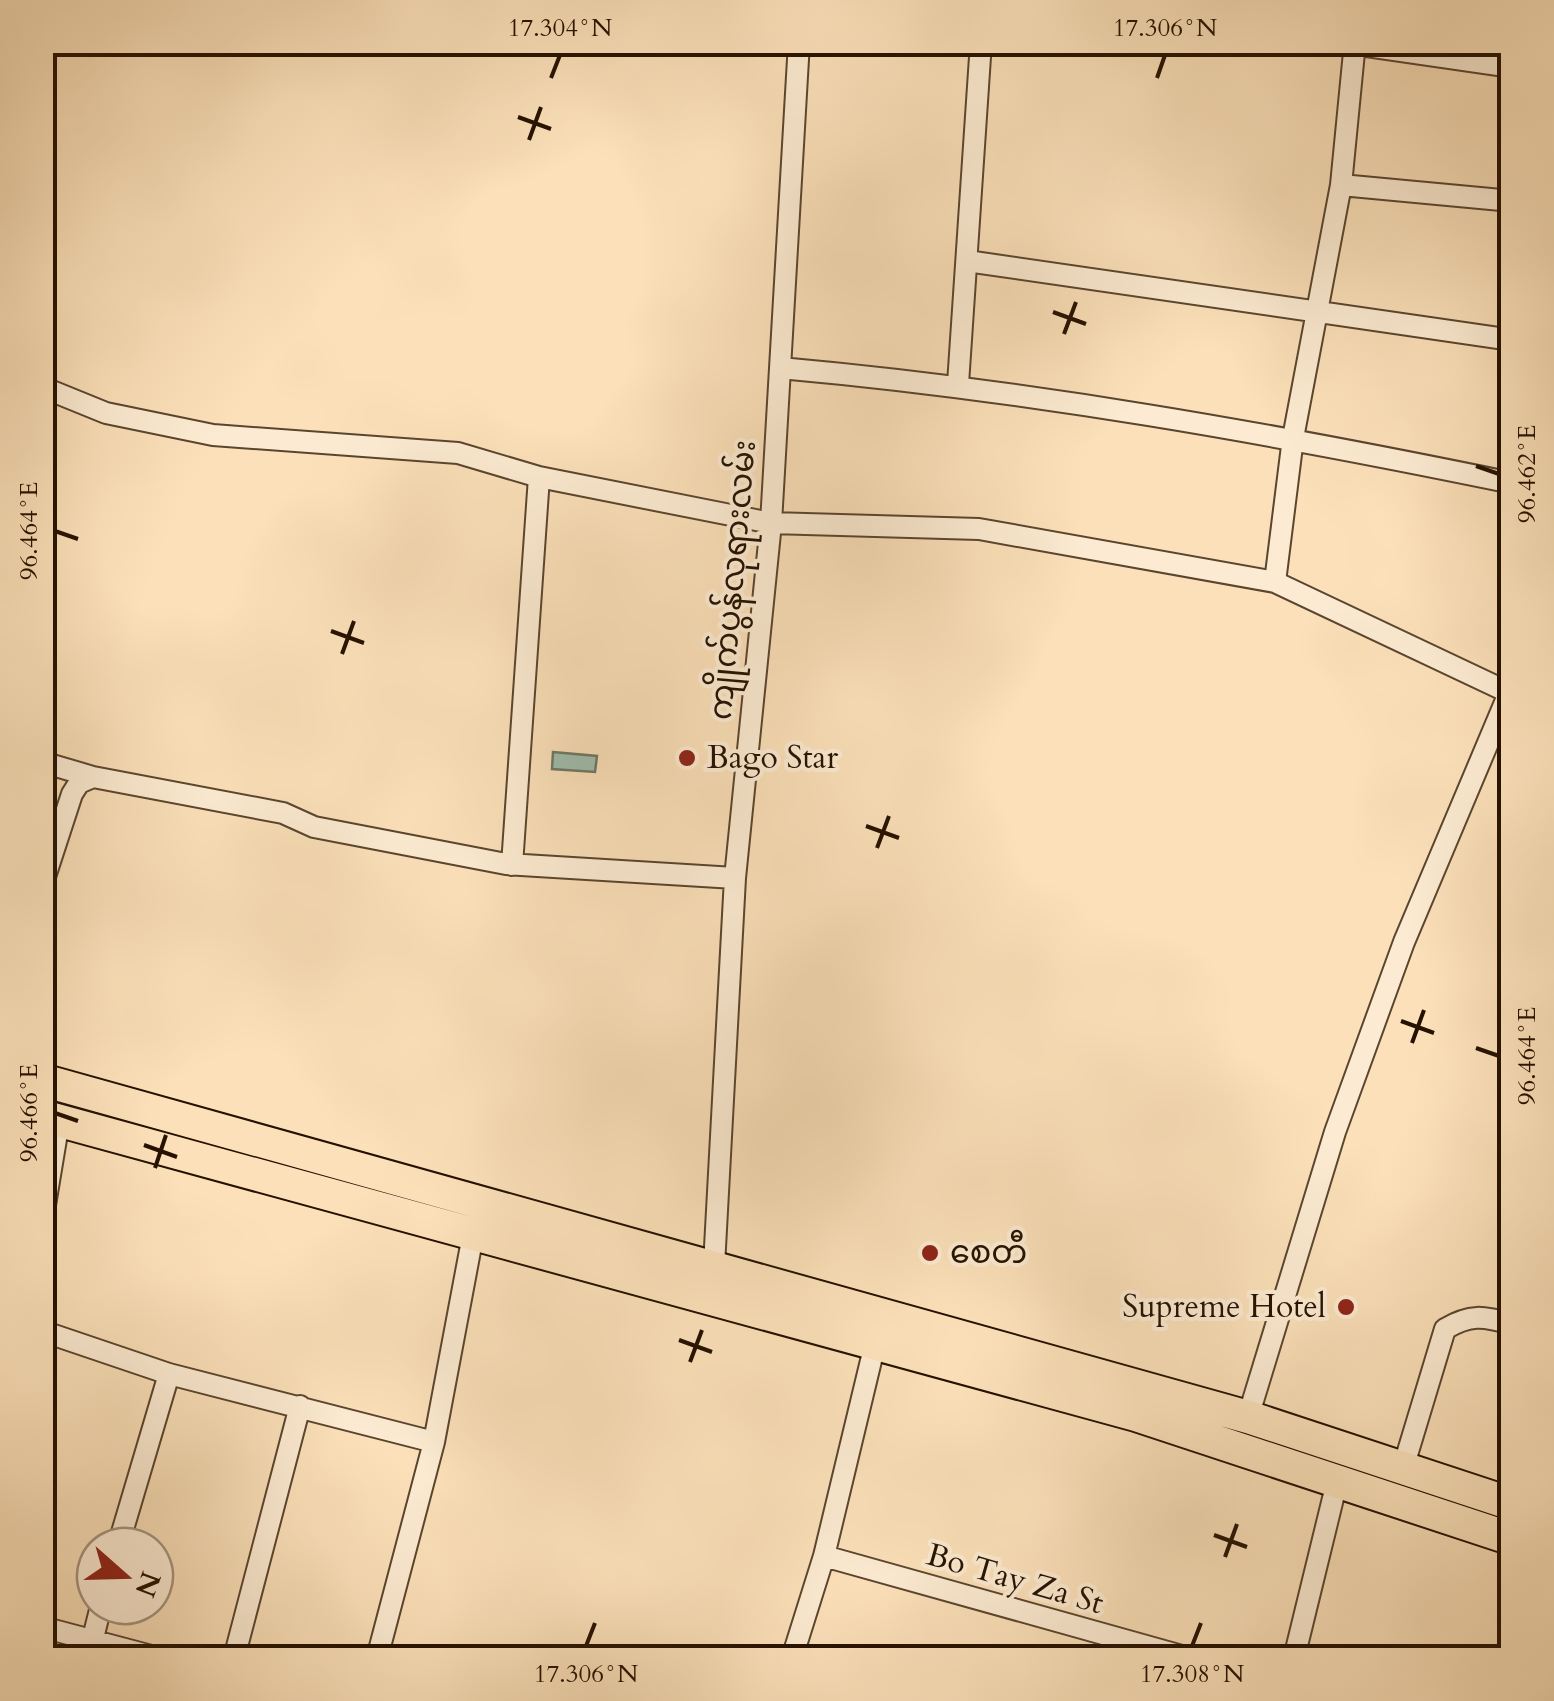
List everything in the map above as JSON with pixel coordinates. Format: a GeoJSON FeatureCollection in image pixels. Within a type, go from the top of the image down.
{"type":"FeatureCollection","features":[{"type":"Feature","properties":{"kind":"highway"},"geometry":{"type":"LineString","coordinates":[[42,1080],[1248,1418],[1512,1504]]}},
{"type":"Feature","properties":{"kind":"highway"},"geometry":{"type":"LineString","coordinates":[[51,1119],[1136,1414],[1512,1539]]}},
{"type":"Feature","properties":{"kind":"street","name":"ကျိုက်ပွန်လုရားလမ်း"},"geometry":{"type":"LineString","coordinates":[[695,1296],[714,1266],[735,878],[771,523],[799,42]]}},
{"type":"Feature","properties":{"kind":"street"},"geometry":{"type":"LineString","coordinates":[[958,384],[981,42]]}},
{"type":"Feature","properties":{"kind":"street"},"geometry":{"type":"LineString","coordinates":[[1275,582],[1294,438],[1341,185],[1349,43],[1512,67]]}},
{"type":"Feature","properties":{"kind":"street"},"geometry":{"type":"LineString","coordinates":[[1341,185],[1512,201]]}},
{"type":"Feature","properties":{"kind":"street"},"geometry":{"type":"LineString","coordinates":[[967,261],[1512,340]]}},
{"type":"Feature","properties":{"kind":"street"},"geometry":{"type":"LineString","coordinates":[[780,368],[958,384],[1294,438],[1512,483]]}},
{"type":"Feature","properties":{"kind":"street"},"geometry":{"type":"LineString","coordinates":[[42,387],[106,413],[213,435],[458,453],[539,477],[771,523],[979,529],[1275,582],[1511,691],[1404,942],[1335,1132],[1248,1418]]}},
{"type":"Feature","properties":{"kind":"street"},"geometry":{"type":"LineString","coordinates":[[512,865],[539,477]]}},
{"type":"Feature","properties":{"kind":"street"},"geometry":{"type":"LineString","coordinates":[[42,762],[93,778],[284,813],[314,826],[512,865],[735,878]]}},
{"type":"Feature","properties":{"kind":"street"},"geometry":{"type":"LineString","coordinates":[[42,886],[72,794],[79,784],[93,778]]}},
{"type":"Feature","properties":{"kind":"street"},"geometry":{"type":"LineString","coordinates":[[42,1222],[51,1119]]}},
{"type":"Feature","properties":{"kind":"street"},"geometry":{"type":"LineString","coordinates":[[377,1658],[434,1442],[472,1234]]}},
{"type":"Feature","properties":{"kind":"street"},"geometry":{"type":"LineString","coordinates":[[1403,1468],[1444,1329],[1465,1317],[1481,1315],[1512,1324]]}},
{"type":"Feature","properties":{"kind":"street"},"geometry":{"type":"LineString","coordinates":[[42,1331],[169,1374],[434,1442]]}},
{"type":"Feature","properties":{"kind":"street"},"geometry":{"type":"LineString","coordinates":[[792,1658],[824,1556],[875,1344]]}},
{"type":"Feature","properties":{"kind":"street"},"geometry":{"type":"LineString","coordinates":[[124,1526],[169,1374]]}},
{"type":"Feature","properties":{"kind":"street"},"geometry":{"type":"LineString","coordinates":[[234,1658],[300,1406]]}},
{"type":"Feature","properties":{"kind":"street"},"geometry":{"type":"LineString","coordinates":[[1294,1658],[1337,1482]]}},
{"type":"Feature","properties":{"kind":"street","name":"Bo Tay Za St"},"geometry":{"type":"LineString","coordinates":[[824,1556],[1189,1658]]}},
{"type":"Feature","properties":{"kind":"street"},"geometry":{"type":"LineString","coordinates":[[42,1627],[90,1649],[159,1658]]}},
{"type":"Feature","properties":{"kind":"shaded area"},"geometry":{"type":"Polygon","coordinates":[[[553,752],[597,756],[595,772],[552,769],[553,752]]]}},
{"type":"Feature","properties":{"kind":"place","name":"Bago Star"},"geometry":{"type":"Point","coordinates":[687,758]}},
{"type":"Feature","properties":{"kind":"place","name":"စေတီ"},"geometry":{"type":"Point","coordinates":[930,1253]}},
{"type":"Feature","properties":{"kind":"place","name":"Supreme Hotel"},"geometry":{"type":"Point","coordinates":[1346,1307]}}]}
